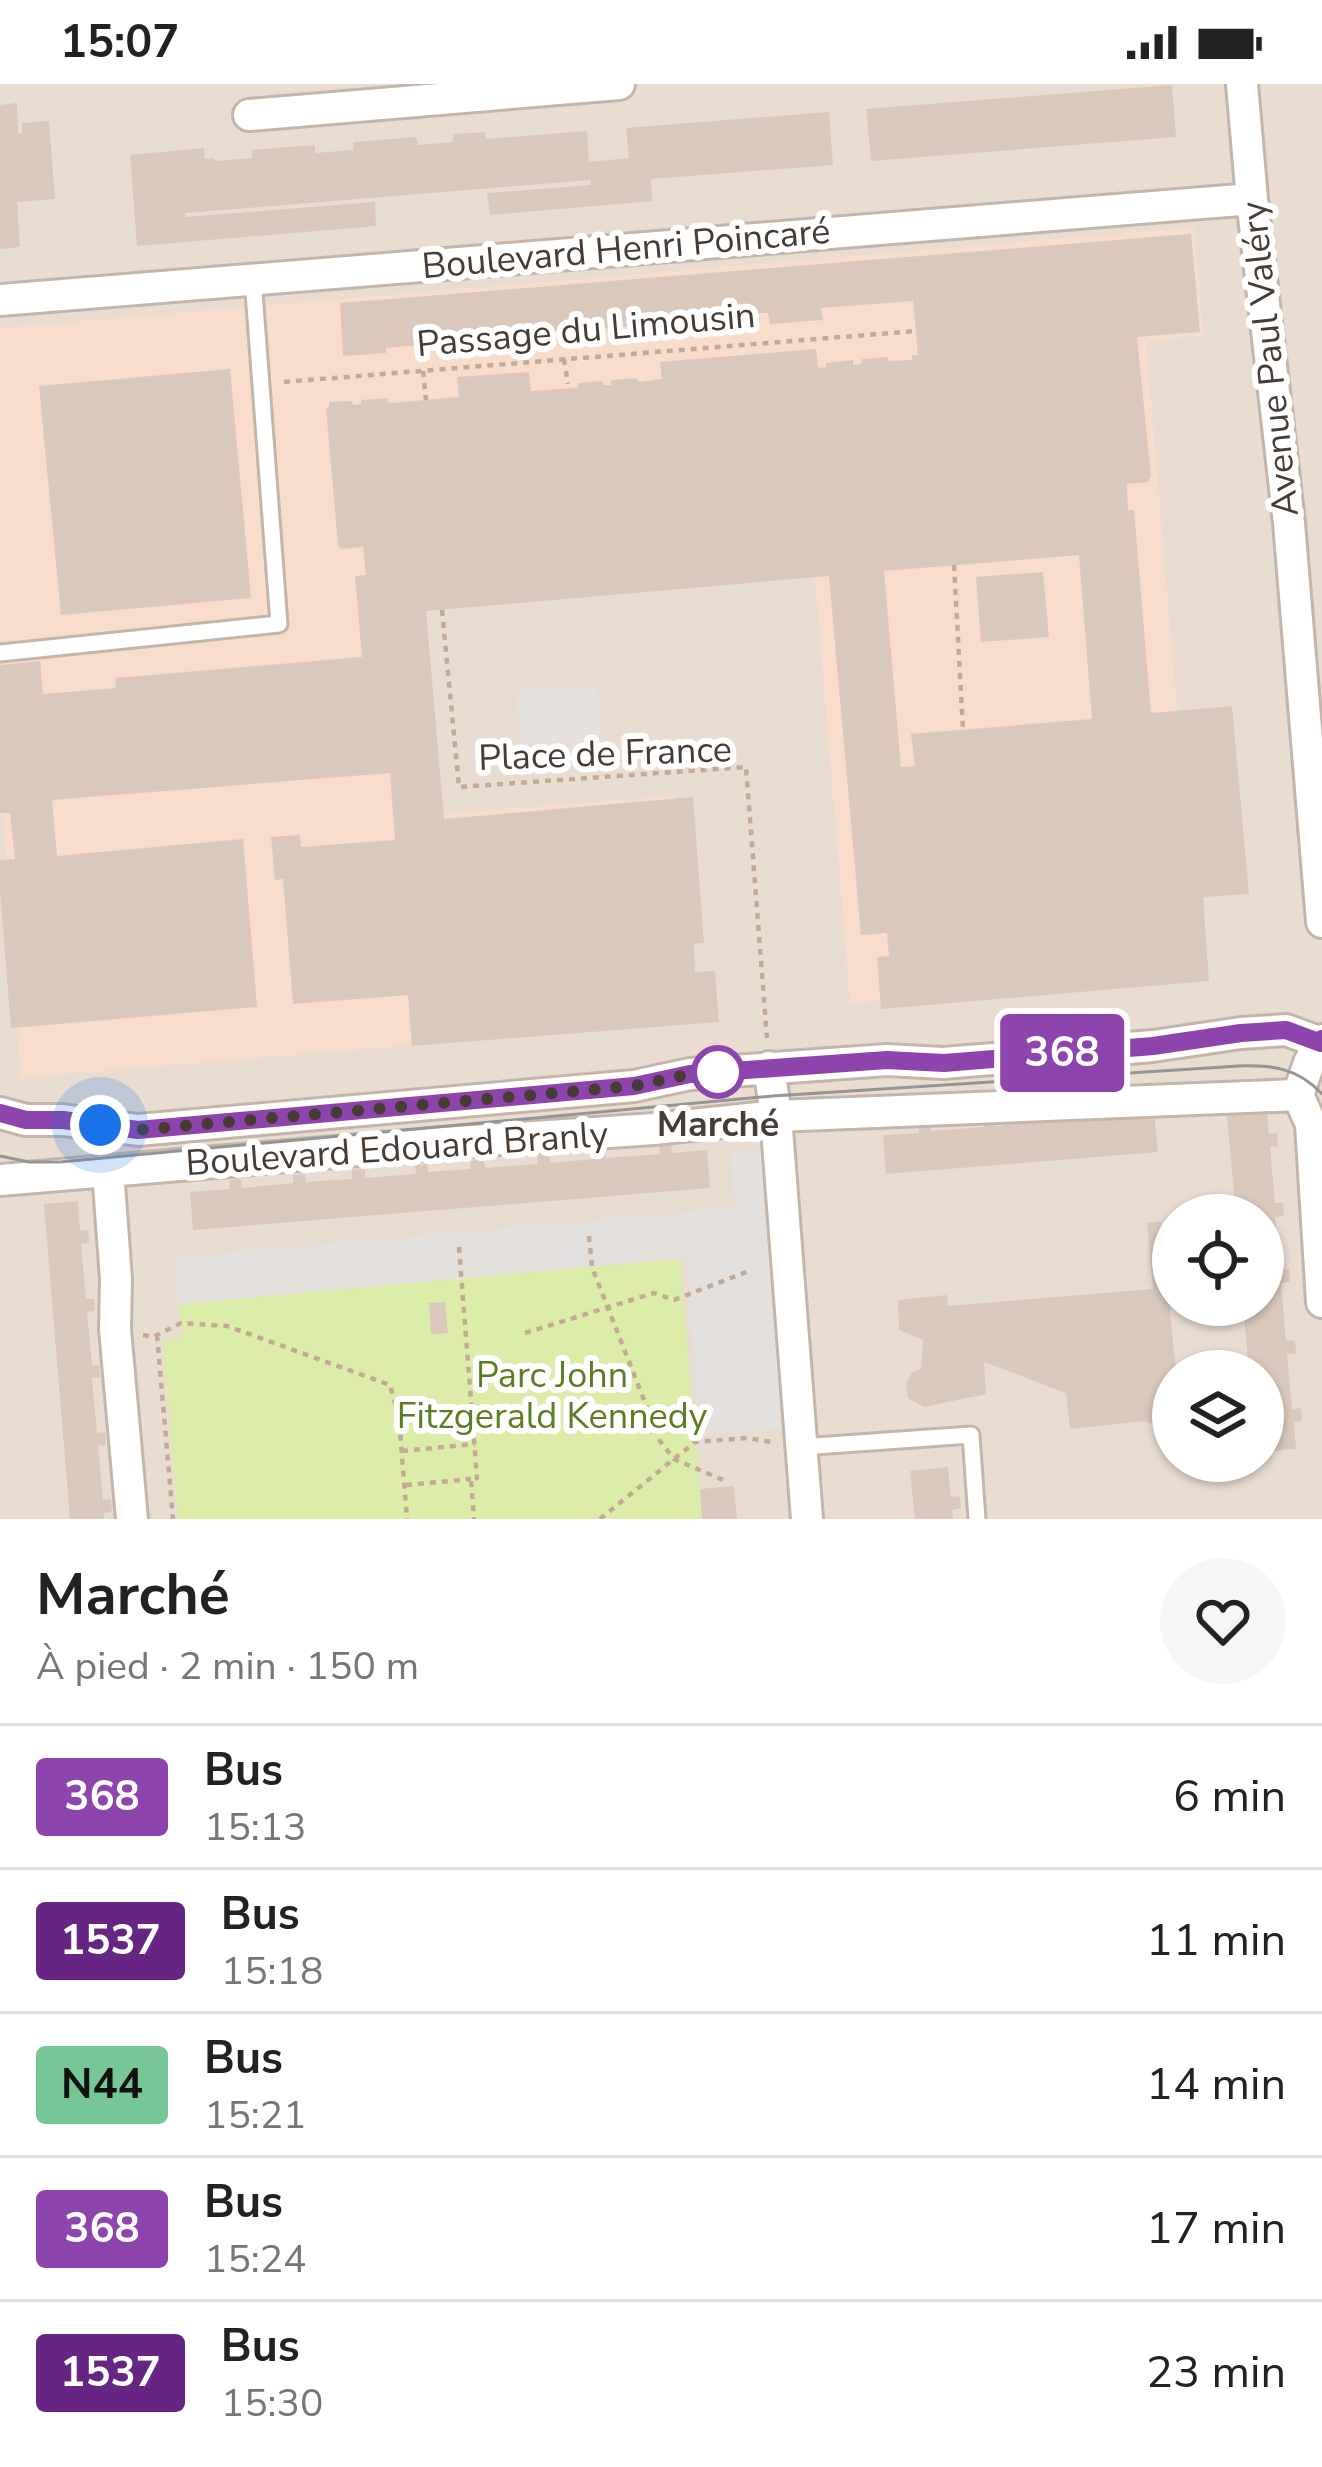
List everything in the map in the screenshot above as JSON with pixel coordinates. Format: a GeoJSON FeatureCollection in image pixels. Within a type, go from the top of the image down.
{"type":"FeatureCollection","features":[{"type":"Feature","properties":{"kind":"street"},"geometry":{"type":"LineString","coordinates":[[249,115],[619,84]]}},
{"type":"Feature","properties":{"kind":"street","name":"Avenue Paul Valéry"},"geometry":{"type":"LineString","coordinates":[[1242,84],[1289,523],[1308,573],[1322,922]]}},
{"type":"Feature","properties":{"kind":"street","name":"Boulevard Henri Poincaré"},"geometry":{"type":"LineString","coordinates":[[0,300],[1252,199]]}},
{"type":"Feature","properties":{"kind":"street"},"geometry":{"type":"LineString","coordinates":[[1289,523],[1322,520]]}},
{"type":"Feature","properties":{"kind":"street","name":"Boulevard Edouard Branly"},"geometry":{"type":"LineString","coordinates":[[0,1113],[26,1120],[138,1130],[634,1086],[690,1074],[769,1067],[887,1060],[944,1063],[1286,1030],[1322,1042]]}},
{"type":"Feature","properties":{"kind":"street"},"geometry":{"type":"LineString","coordinates":[[1322,1042],[1298,1095],[1311,1124],[1322,1302]]}},
{"type":"Feature","properties":{"kind":"street"},"geometry":{"type":"LineString","coordinates":[[769,1067],[806,1519]]}},
{"type":"Feature","properties":{"kind":"street","name":"Boulevard Edouard Branly"},"geometry":{"type":"LineString","coordinates":[[0,1180],[776,1116],[1298,1095]]}},
{"type":"Feature","properties":{"kind":"street"},"geometry":{"type":"LineString","coordinates":[[108,1171],[115,1329],[132,1519]]}},
{"type":"Feature","properties":{"kind":"lane"},"geometry":{"type":"LineString","coordinates":[[0,653],[279,624],[253,280]]}},
{"type":"Feature","properties":{"kind":"lane"},"geometry":{"type":"LineString","coordinates":[[801,1447],[971,1435],[977,1519]]}},
{"type":"Feature","properties":{"kind":"path","name":"Passage du Limousin"},"geometry":{"type":"LineString","coordinates":[[261,384],[916,331]]}},
{"type":"Feature","properties":{"kind":"path"},"geometry":{"type":"LineString","coordinates":[[732,345],[733,356]]}},
{"type":"Feature","properties":{"kind":"path"},"geometry":{"type":"LineString","coordinates":[[565,359],[568,384]]}},
{"type":"Feature","properties":{"kind":"path"},"geometry":{"type":"LineString","coordinates":[[423,370],[426,400]]}},
{"type":"Feature","properties":{"kind":"path"},"geometry":{"type":"LineString","coordinates":[[954,566],[963,730]]}},
{"type":"Feature","properties":{"kind":"path","name":"Place de France"},"geometry":{"type":"LineString","coordinates":[[442,610],[459,787],[746,767],[769,1067]]}},
{"type":"Feature","properties":{"kind":"path"},"geometry":{"type":"LineString","coordinates":[[589,1236],[592,1267],[660,1441],[674,1459],[723,1480]]}},
{"type":"Feature","properties":{"kind":"path"},"geometry":{"type":"LineString","coordinates":[[406,1485],[477,1478],[460,1247]]}},
{"type":"Feature","properties":{"kind":"path"},"geometry":{"type":"LineString","coordinates":[[525,1333],[654,1293],[674,1300],[749,1271]]}},
{"type":"Feature","properties":{"kind":"path"},"geometry":{"type":"LineString","coordinates":[[115,1329],[153,1337],[181,1323],[227,1326],[391,1385],[399,1418],[407,1519]]}},
{"type":"Feature","properties":{"kind":"path"},"geometry":{"type":"LineString","coordinates":[[157,1336],[173,1519]]}},
{"type":"Feature","properties":{"kind":"path"},"geometry":{"type":"LineString","coordinates":[[473,1421],[515,1417]]}},
{"type":"Feature","properties":{"kind":"path"},"geometry":{"type":"LineString","coordinates":[[616,1429],[654,1425]]}},
{"type":"Feature","properties":{"kind":"path"},"geometry":{"type":"LineString","coordinates":[[599,1519],[695,1442],[747,1438],[801,1447]]}},
{"type":"Feature","properties":{"kind":"path"},"geometry":{"type":"LineString","coordinates":[[401,1451],[475,1444]]}},
{"type":"Feature","properties":{"kind":"path"},"geometry":{"type":"LineString","coordinates":[[470,1479],[474,1519]]}},
{"type":"Feature","properties":{"kind":"shaded area"},"geometry":{"type":"Polygon","coordinates":[[[0,84],[1322,84],[1322,1519],[0,1519],[0,84]]]}},
{"type":"Feature","properties":{"kind":"shaded area"},"geometry":{"type":"Polygon","coordinates":[[[1194,227],[1203,335],[1146,341],[1199,975],[850,1003],[814,564],[403,597],[420,816],[674,796],[692,1021],[20,1078],[0,763],[0,328],[1194,227]]]}},
{"type":"Feature","properties":{"kind":"shaded area"},"geometry":{"type":"Polygon","coordinates":[[[596,685],[607,763],[520,772],[516,691],[596,685]]]}},
{"type":"Feature","properties":{"kind":"shaded area"},"geometry":{"type":"Polygon","coordinates":[[[763,1148],[788,1427],[699,1435],[686,1257],[179,1304],[177,1257],[734,1208],[731,1151],[763,1148]]]}},
{"type":"Feature","properties":{"kind":"green space","name":"Parc John Fitzgerald Kennedy"},"geometry":{"type":"Polygon","coordinates":[[[680,1259],[702,1519],[178,1519],[163,1340],[182,1338],[179,1304],[680,1259]]]}},
{"type":"Feature","properties":{"kind":"building"},"geometry":{"type":"Polygon","coordinates":[[[1172,85],[1176,137],[871,161],[866,109],[1172,85]]]}},
{"type":"Feature","properties":{"kind":"building"},"geometry":{"type":"Polygon","coordinates":[[[17,103],[18,133],[22,133],[22,123],[49,121],[55,199],[17,202],[20,247],[0,249],[0,105],[17,103]]]}},
{"type":"Feature","properties":{"kind":"building"},"geometry":{"type":"Polygon","coordinates":[[[829,112],[833,165],[651,179],[652,201],[490,215],[487,193],[591,185],[591,180],[185,213],[185,217],[375,202],[376,226],[137,246],[130,155],[204,148],[205,159],[215,161],[252,158],[252,150],[315,145],[315,153],[353,150],[353,142],[416,137],[418,145],[453,142],[453,134],[485,132],[486,139],[587,131],[589,162],[629,158],[626,128],[829,112]]]}},
{"type":"Feature","properties":{"kind":"building"},"geometry":{"type":"Polygon","coordinates":[[[1191,234],[1200,332],[1137,337],[1151,476],[1148,482],[1127,484],[1128,510],[1134,510],[1151,713],[1232,706],[1249,894],[1203,897],[1209,981],[881,1009],[877,957],[889,956],[887,933],[861,935],[829,576],[426,611],[444,819],[693,797],[704,943],[694,944],[695,972],[715,971],[719,1022],[412,1046],[408,995],[293,1004],[283,879],[275,880],[271,837],[300,835],[301,847],[395,840],[390,773],[52,800],[57,856],[243,839],[257,1007],[11,1028],[0,860],[15,859],[10,813],[0,813],[0,665],[40,661],[43,694],[116,688],[115,678],[362,657],[355,576],[366,575],[363,547],[341,549],[338,545],[329,402],[352,401],[353,405],[361,400],[388,398],[391,403],[459,397],[457,377],[529,372],[531,391],[575,388],[578,383],[662,379],[660,362],[816,349],[818,368],[853,360],[853,365],[861,364],[862,359],[912,360],[912,355],[918,355],[913,301],[821,308],[823,320],[770,324],[768,313],[757,313],[758,322],[687,328],[686,319],[673,321],[674,332],[651,334],[649,325],[529,335],[530,344],[494,347],[493,337],[480,339],[480,345],[420,350],[419,345],[343,356],[340,303],[1191,234]],[[1079,555],[884,571],[901,767],[915,766],[911,734],[1092,719],[1079,555]]]}},
{"type":"Feature","properties":{"kind":"building"},"geometry":{"type":"Polygon","coordinates":[[[230,369],[251,598],[61,615],[39,386],[230,369]]]}},
{"type":"Feature","properties":{"kind":"building"},"geometry":{"type":"Polygon","coordinates":[[[1043,572],[1049,637],[981,642],[976,577],[1043,572]]]}},
{"type":"Feature","properties":{"kind":"building"},"geometry":{"type":"Polygon","coordinates":[[[1266,1103],[1269,1134],[1277,1133],[1278,1146],[1270,1147],[1274,1194],[1234,1194],[1226,1107],[1266,1103]]]}},
{"type":"Feature","properties":{"kind":"building"},"geometry":{"type":"Polygon","coordinates":[[[1051,1111],[1052,1121],[1154,1113],[1158,1152],[886,1174],[883,1135],[919,1133],[918,1122],[931,1121],[931,1131],[984,1127],[983,1117],[995,1116],[996,1126],[1040,1122],[1040,1112],[1051,1111]]]}},
{"type":"Feature","properties":{"kind":"building"},"geometry":{"type":"Polygon","coordinates":[[[671,1143],[672,1153],[707,1150],[710,1188],[193,1230],[190,1192],[230,1189],[229,1180],[241,1179],[242,1188],[293,1183],[293,1175],[305,1174],[306,1182],[352,1179],[352,1170],[365,1169],[365,1178],[416,1174],[415,1165],[427,1164],[428,1172],[471,1169],[470,1161],[484,1159],[485,1168],[538,1164],[537,1155],[550,1154],[550,1163],[595,1159],[594,1150],[605,1149],[606,1158],[660,1154],[659,1145],[671,1143]]]}},
{"type":"Feature","properties":{"kind":"building"},"geometry":{"type":"Polygon","coordinates":[[[78,1201],[80,1231],[88,1230],[89,1243],[81,1244],[86,1299],[94,1299],[95,1311],[87,1312],[92,1365],[99,1365],[100,1377],[92,1378],[97,1433],[105,1432],[106,1445],[98,1446],[103,1500],[111,1499],[112,1512],[104,1513],[104,1519],[70,1519],[44,1204],[78,1201]]]}},
{"type":"Feature","properties":{"kind":"building"},"geometry":{"type":"Polygon","coordinates":[[[1152,1222],[1152,1278],[1147,1223],[1152,1222]]]}},
{"type":"Feature","properties":{"kind":"building"},"geometry":{"type":"Polygon","coordinates":[[[1152,1289],[1152,1326],[1172,1326],[1174,1350],[1152,1350],[1152,1424],[1070,1429],[1066,1393],[984,1362],[986,1394],[924,1407],[908,1398],[906,1384],[921,1369],[923,1340],[899,1330],[898,1300],[947,1295],[948,1306],[1152,1289]]]}},
{"type":"Feature","properties":{"kind":"building"},"geometry":{"type":"Polygon","coordinates":[[[445,1302],[448,1333],[431,1334],[429,1303],[445,1302]]]}},
{"type":"Feature","properties":{"kind":"building"},"geometry":{"type":"Polygon","coordinates":[[[1284,1318],[1286,1341],[1295,1340],[1296,1354],[1287,1354],[1292,1409],[1301,1408],[1302,1421],[1294,1422],[1296,1449],[1284,1450],[1284,1350],[1247,1350],[1245,1326],[1284,1326],[1284,1318]]]}},
{"type":"Feature","properties":{"kind":"building"},"geometry":{"type":"Polygon","coordinates":[[[948,1467],[951,1497],[960,1496],[961,1508],[952,1510],[953,1519],[915,1519],[910,1471],[948,1467]]]}},
{"type":"Feature","properties":{"kind":"building"},"geometry":{"type":"Polygon","coordinates":[[[734,1486],[737,1519],[702,1519],[700,1489],[734,1486]]]}},
{"type":"Feature","properties":{"kind":"tram line"},"geometry":{"type":"LineString","coordinates":[[0,1156],[60,1162],[773,1096],[1239,1066],[1284,1070],[1322,1094]]}},
{"type":"Feature","properties":{"kind":"bus line","name":"368"},"geometry":{"type":"LineString","coordinates":[[0,1113],[26,1120],[138,1130],[634,1086],[690,1074],[769,1067],[887,1060],[944,1063],[1286,1030],[1321,1043],[1322,1039]]}},
{"type":"Feature","properties":{"kind":"place","name":"Marché"},"geometry":{"type":"Point","coordinates":[718,1072]}},
{"type":"Feature","properties":{"kind":"route"},"geometry":{"type":"LineString","coordinates":[[100,1125],[138,1130],[634,1086],[718,1072]]}}]}
